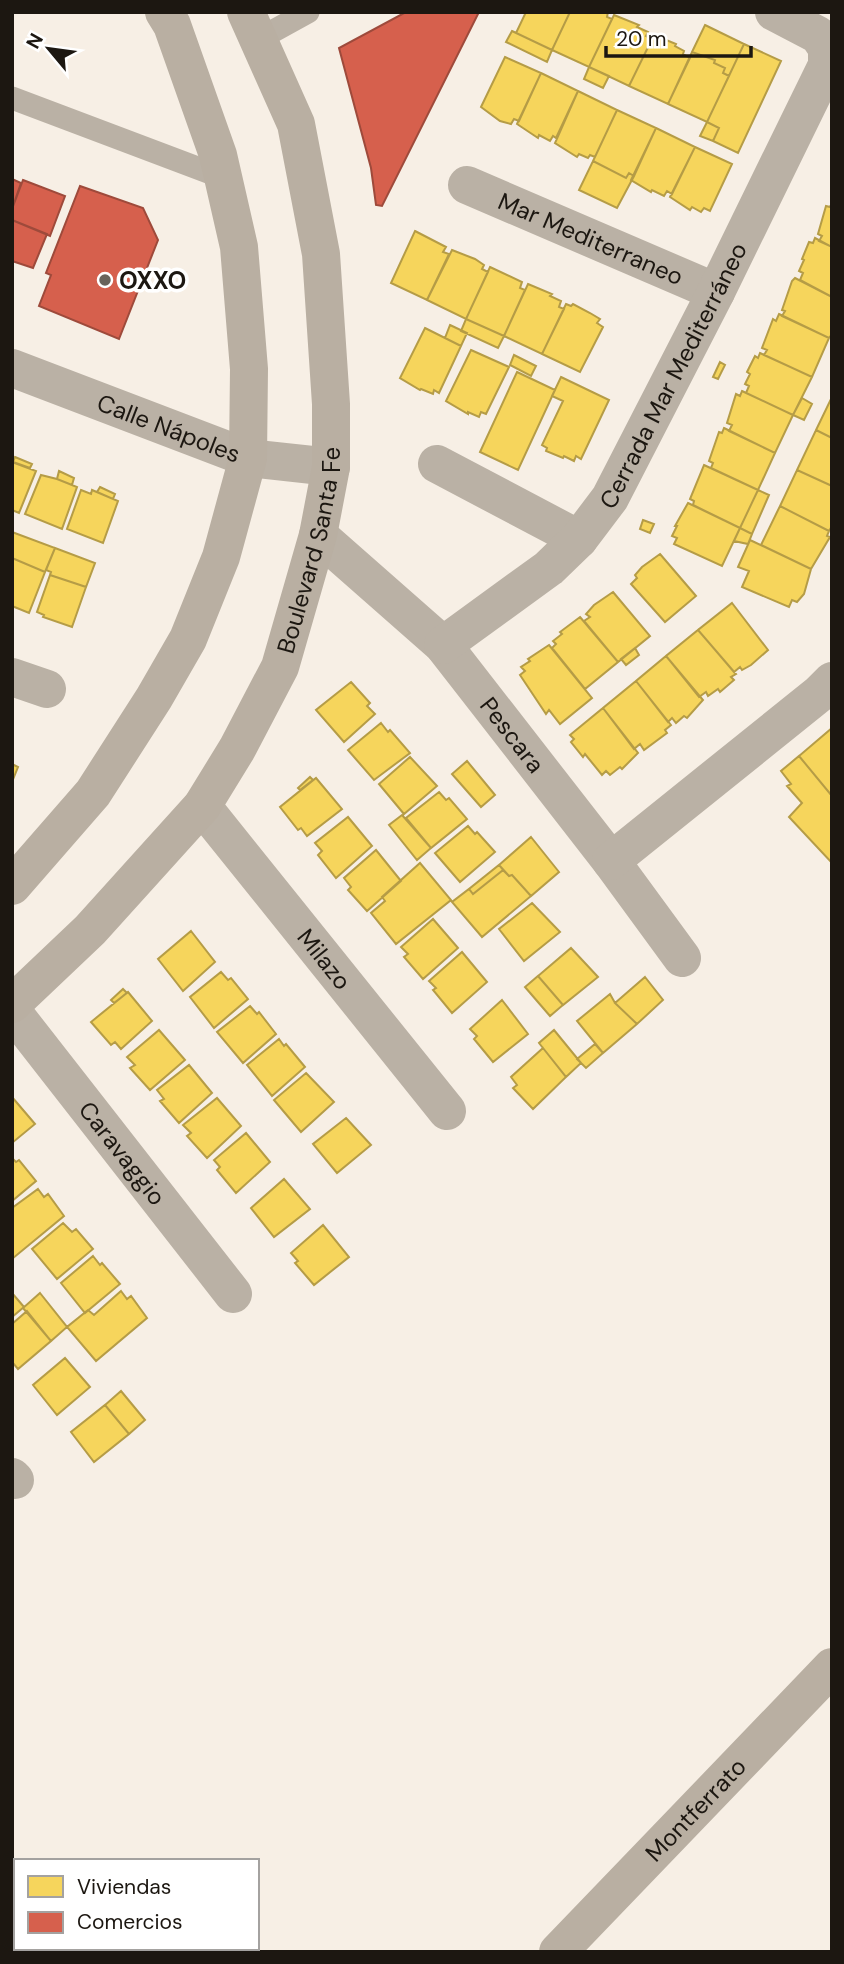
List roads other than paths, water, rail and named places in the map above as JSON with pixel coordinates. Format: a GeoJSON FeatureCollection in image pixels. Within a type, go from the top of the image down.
{"type":"FeatureCollection","features":[{"type":"Feature","properties":{"kind":"main road"},"geometry":{"type":"LineString","coordinates":[[12,886],[93,793],[188,639],[221,557],[248,458],[249,369],[239,247],[224,178],[176,38],[164,12]]}},
{"type":"Feature","properties":{"kind":"main road","name":"Boulevard Santa Fe"},"geometry":{"type":"LineString","coordinates":[[12,1004],[90,930],[202,806],[237,749],[280,667],[317,535],[331,467],[331,404],[321,254],[296,124],[253,26]]}},
{"type":"Feature","properties":{"kind":"main road","name":"Montferrato"},"geometry":{"type":"LineString","coordinates":[[558,1952],[832,1667]]}},
{"type":"Feature","properties":{"kind":"street","name":"Cerrada Mar Mediterráneo"},"geometry":{"type":"LineString","coordinates":[[443,645],[549,568],[579,539],[610,498],[716,292],[827,65],[827,48],[818,35],[774,12]]}},
{"type":"Feature","properties":{"kind":"street","name":"Mar Mediterraneo"},"geometry":{"type":"LineString","coordinates":[[467,185],[716,292]]}},
{"type":"Feature","properties":{"kind":"street","name":"Calle Nápoles"},"geometry":{"type":"LineString","coordinates":[[12,368],[248,458],[331,467]]}},
{"type":"Feature","properties":{"kind":"street"},"geometry":{"type":"LineString","coordinates":[[437,464],[579,539]]}},
{"type":"Feature","properties":{"kind":"street","name":"Pescara"},"geometry":{"type":"LineString","coordinates":[[317,535],[443,645],[611,861],[682,958]]}},
{"type":"Feature","properties":{"kind":"street"},"geometry":{"type":"LineString","coordinates":[[611,861],[832,681]]}},
{"type":"Feature","properties":{"kind":"street","name":"Milazo"},"geometry":{"type":"LineString","coordinates":[[202,806],[447,1111]]}},
{"type":"Feature","properties":{"kind":"street","name":"Caravaggio"},"geometry":{"type":"LineString","coordinates":[[12,1011],[233,1294]]}},
{"type":"Feature","properties":{"kind":"lane"},"geometry":{"type":"LineString","coordinates":[[253,26],[308,12]]}},
{"type":"Feature","properties":{"kind":"lane"},"geometry":{"type":"LineString","coordinates":[[12,98],[224,178]]}},
{"type":"Feature","properties":{"kind":"place","name":"OXXO"},"geometry":{"type":"Point","coordinates":[105,280]}}]}
